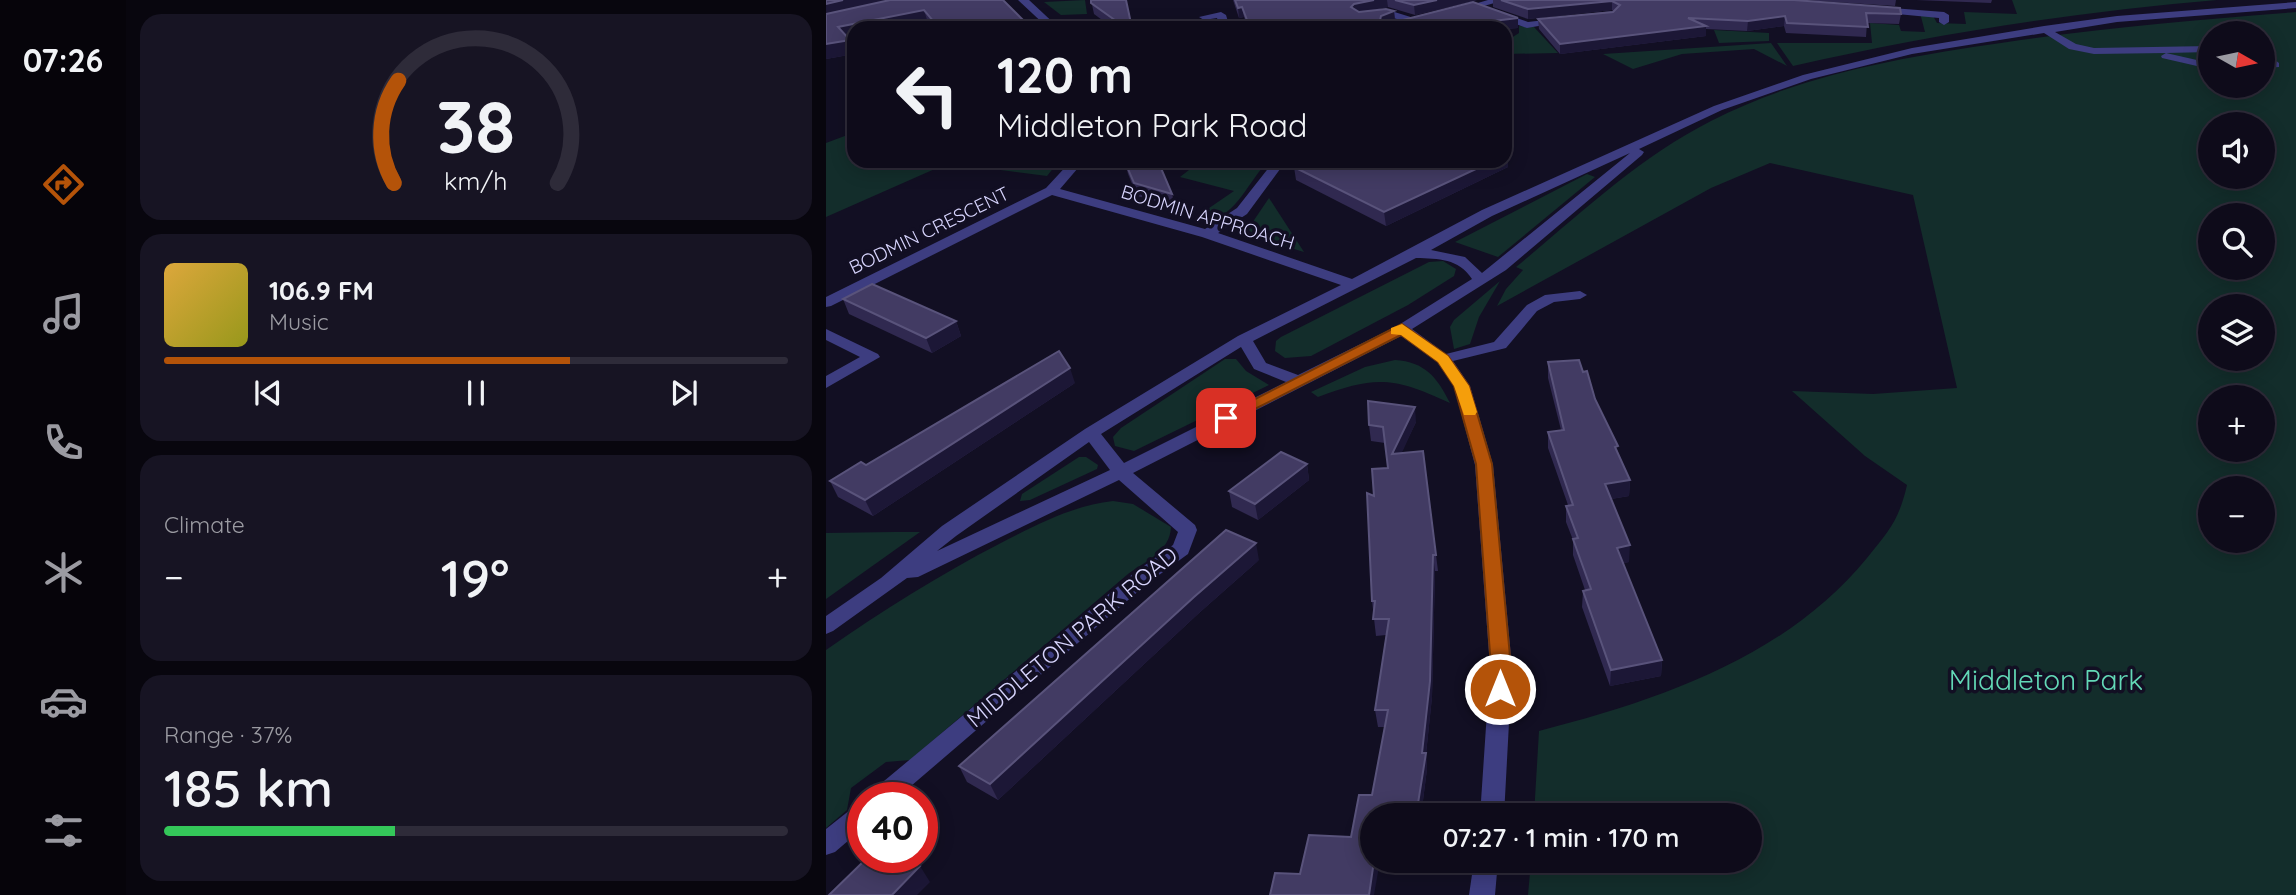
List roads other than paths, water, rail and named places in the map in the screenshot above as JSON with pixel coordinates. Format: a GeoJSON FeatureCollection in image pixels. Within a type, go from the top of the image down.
{"type":"FeatureCollection","features":[{"type":"Feature","properties":{"kind":"street"},"geometry":{"type":"LineString","coordinates":[[1023,0],[1046,21]]}},
{"type":"Feature","properties":{"kind":"street"},"geometry":{"type":"LineString","coordinates":[[1450,12],[1500,0]]}},
{"type":"Feature","properties":{"kind":"street"},"geometry":{"type":"LineString","coordinates":[[826,626],[888,583],[949,531],[1091,433],[1244,339],[1414,254],[1487,213],[1718,108],[1807,76],[1912,51],[2044,29],[2196,11],[2296,5]]}},
{"type":"Feature","properties":{"kind":"street"},"geometry":{"type":"LineString","coordinates":[[1474,6],[1527,25],[1574,20]]}},
{"type":"Feature","properties":{"kind":"street"},"geometry":{"type":"LineString","coordinates":[[1872,10],[1944,15],[1944,22]]}},
{"type":"Feature","properties":{"kind":"street"},"geometry":{"type":"LineString","coordinates":[[1360,16],[1388,13],[1410,21]]}},
{"type":"Feature","properties":{"kind":"street"},"geometry":{"type":"LineString","coordinates":[[1911,13],[1914,26]]}},
{"type":"Feature","properties":{"kind":"street"},"geometry":{"type":"LineString","coordinates":[[1205,17],[1221,15],[1223,21]]}},
{"type":"Feature","properties":{"kind":"street"},"geometry":{"type":"LineString","coordinates":[[1416,21],[1425,18]]}},
{"type":"Feature","properties":{"kind":"street"},"geometry":{"type":"LineString","coordinates":[[2044,29],[2073,47],[2083,49],[2198,49]]}},
{"type":"Feature","properties":{"kind":"street"},"geometry":{"type":"LineString","coordinates":[[2132,49],[2198,63]]}},
{"type":"Feature","properties":{"kind":"street"},"geometry":{"type":"LineString","coordinates":[[888,583],[1121,471],[1296,380],[1402,329],[1480,281],[1654,138]]}},
{"type":"Feature","properties":{"kind":"street","name":"BODMIN CRESCENT"},"geometry":{"type":"LineString","coordinates":[[826,303],[1051,191],[1072,168]]}},
{"type":"Feature","properties":{"kind":"street"},"geometry":{"type":"LineString","coordinates":[[1207,234],[1242,211],[1275,168]]}},
{"type":"Feature","properties":{"kind":"street","name":"BODMIN APPROACH"},"geometry":{"type":"LineString","coordinates":[[1051,191],[1207,234],[1352,284]]}},
{"type":"Feature","properties":{"kind":"street"},"geometry":{"type":"LineString","coordinates":[[1414,254],[1451,256],[1470,264],[1480,281]]}},
{"type":"Feature","properties":{"kind":"street"},"geometry":{"type":"LineString","coordinates":[[1443,359],[1500,345],[1532,308],[1558,290],[1580,295]]}},
{"type":"Feature","properties":{"kind":"street"},"geometry":{"type":"LineString","coordinates":[[1402,329],[1443,359],[1462,386],[1484,464],[1501,667],[1493,803]]}},
{"type":"Feature","properties":{"kind":"street"},"geometry":{"type":"LineString","coordinates":[[826,334],[872,357],[826,383]]}},
{"type":"Feature","properties":{"kind":"street"},"geometry":{"type":"LineString","coordinates":[[1244,339],[1260,366],[1296,380]]}},
{"type":"Feature","properties":{"kind":"street","name":"MIDDLETON PARK ROAD"},"geometry":{"type":"LineString","coordinates":[[899,782],[1141,578],[1181,549],[1188,530],[1121,471],[1091,433]]}},
{"type":"Feature","properties":{"kind":"street"},"geometry":{"type":"LineString","coordinates":[[826,844],[847,826]]}},
{"type":"Feature","properties":{"kind":"street"},"geometry":{"type":"LineString","coordinates":[[1482,895],[1485,873]]}},
{"type":"Feature","properties":{"kind":"park label","name":"Middleton Park"},"geometry":{"type":"Point","coordinates":[2046,680]}}]}
